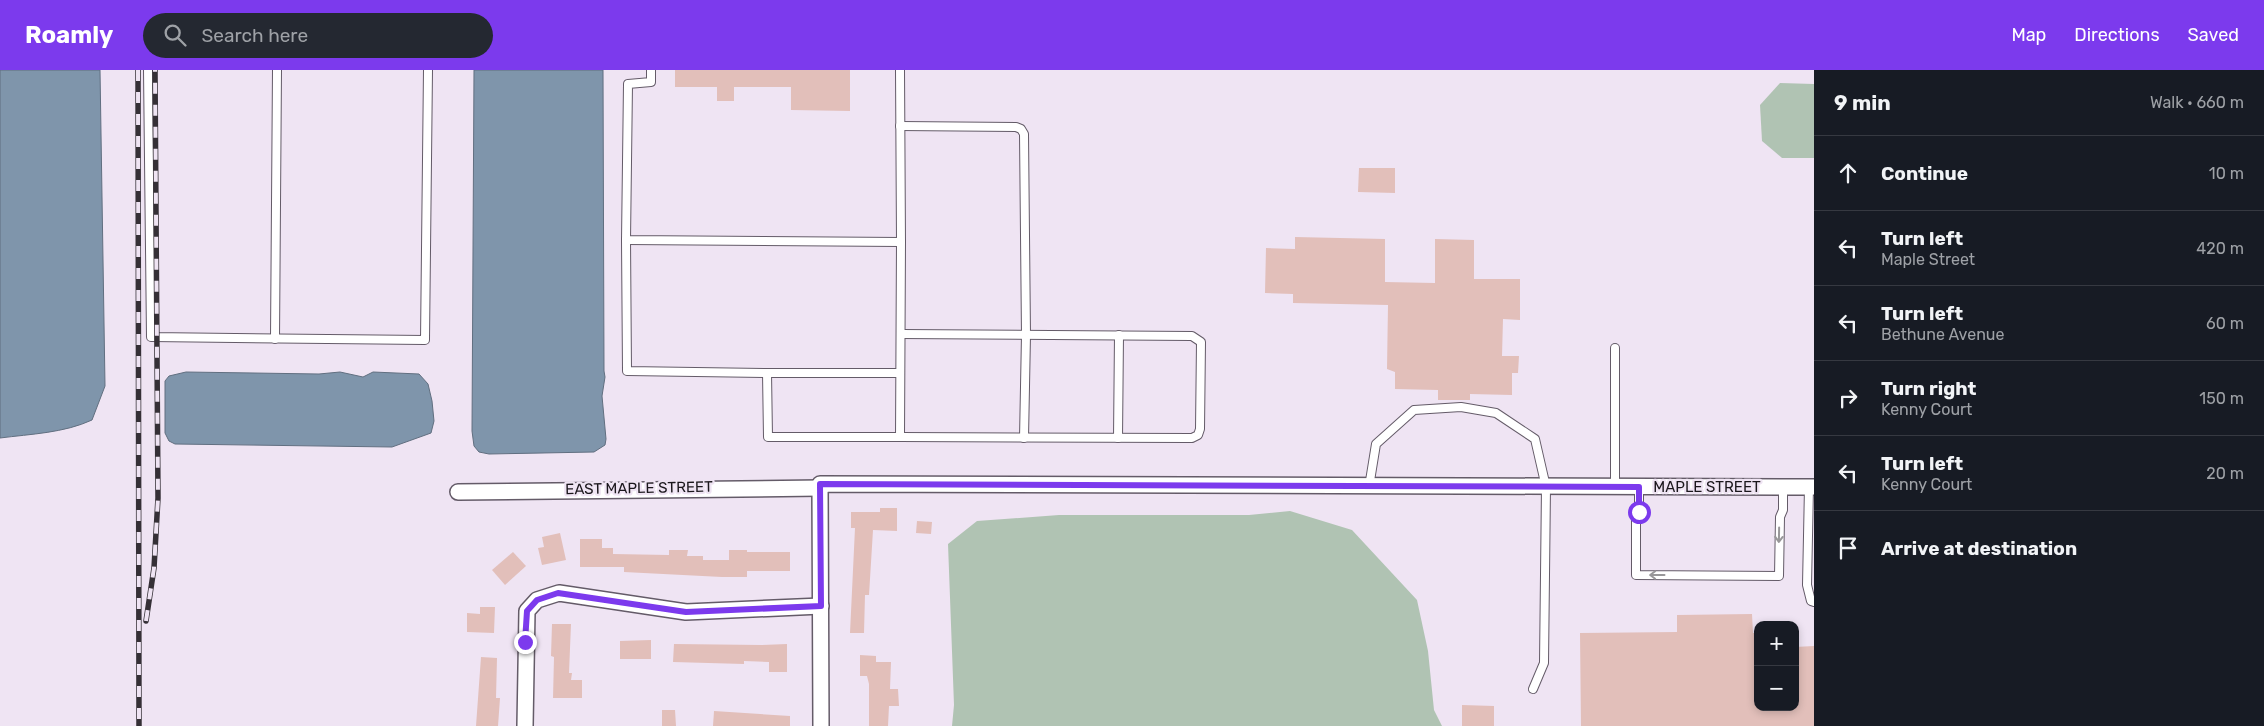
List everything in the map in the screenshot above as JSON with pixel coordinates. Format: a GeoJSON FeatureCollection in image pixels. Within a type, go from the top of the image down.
{"type":"FeatureCollection","features":[{"type":"Feature","properties":{"kind":"street","name":"MAPLE STREET"},"geometry":{"type":"LineString","coordinates":[[821,486],[1812,487]]}},
{"type":"Feature","properties":{"kind":"street","name":"EAST MAPLE STREET"},"geometry":{"type":"LineString","coordinates":[[458,492],[821,486]]}},
{"type":"Feature","properties":{"kind":"street"},"geometry":{"type":"LineString","coordinates":[[821,486],[821,726]]}},
{"type":"Feature","properties":{"kind":"street"},"geometry":{"type":"LineString","coordinates":[[524,726],[527,611],[537,600],[558,593],[686,612],[821,606]]}},
{"type":"Feature","properties":{"kind":"lane"},"geometry":{"type":"LineString","coordinates":[[148,70],[151,338],[425,340],[428,70]]}},
{"type":"Feature","properties":{"kind":"lane"},"geometry":{"type":"LineString","coordinates":[[275,339],[277,70]]}},
{"type":"Feature","properties":{"kind":"lane"},"geometry":{"type":"LineString","coordinates":[[651,70],[651,82],[628,84],[627,371],[900,373]]}},
{"type":"Feature","properties":{"kind":"lane"},"geometry":{"type":"LineString","coordinates":[[900,70],[900,437]]}},
{"type":"Feature","properties":{"kind":"lane"},"geometry":{"type":"LineString","coordinates":[[900,126],[1016,127],[1021,129],[1024,134],[1026,335],[1024,438]]}},
{"type":"Feature","properties":{"kind":"lane"},"geometry":{"type":"LineString","coordinates":[[626,240],[901,242]]}},
{"type":"Feature","properties":{"kind":"lane"},"geometry":{"type":"LineString","coordinates":[[767,373],[768,437],[1192,438],[1198,435],[1200,429],[1201,342],[1192,336],[900,334]]}},
{"type":"Feature","properties":{"kind":"lane"},"geometry":{"type":"LineString","coordinates":[[1118,438],[1119,335]]}},
{"type":"Feature","properties":{"kind":"lane"},"geometry":{"type":"LineString","coordinates":[[1615,348],[1615,487]]}},
{"type":"Feature","properties":{"kind":"lane"},"geometry":{"type":"LineString","coordinates":[[1368,488],[1376,444],[1414,410],[1461,407],[1496,413],[1535,439],[1546,487],[1544,663],[1534,689]]}},
{"type":"Feature","properties":{"kind":"lane"},"geometry":{"type":"LineString","coordinates":[[1639,487],[1639,512],[1636,518],[1636,575],[1779,576],[1780,517],[1783,510],[1783,487]]}},
{"type":"Feature","properties":{"kind":"lane"},"geometry":{"type":"LineString","coordinates":[[1812,487],[1811,566],[1808,585],[1811,601],[1814,602]]}},
{"type":"Feature","properties":{"kind":"green space"},"geometry":{"type":"Polygon","coordinates":[[[1780,83],[1814,84],[1814,158],[1782,158],[1762,141],[1760,105],[1780,83]]]}},
{"type":"Feature","properties":{"kind":"green space"},"geometry":{"type":"Polygon","coordinates":[[[1290,511],[1352,530],[1417,600],[1428,651],[1434,710],[1442,726],[952,726],[954,705],[948,544],[977,521],[1059,515],[1249,515],[1290,511]]]}},
{"type":"Feature","properties":{"kind":"water"},"geometry":{"type":"Polygon","coordinates":[[[0,70],[100,70],[105,386],[92,420],[70,428],[0,438],[0,70]]]}},
{"type":"Feature","properties":{"kind":"water"},"geometry":{"type":"Polygon","coordinates":[[[474,70],[603,70],[605,377],[602,396],[606,439],[605,445],[594,452],[489,454],[479,452],[474,446],[472,431],[474,70]]]}},
{"type":"Feature","properties":{"kind":"water"},"geometry":{"type":"Polygon","coordinates":[[[186,372],[319,374],[340,372],[363,377],[373,372],[419,374],[428,384],[434,421],[431,433],[392,447],[175,444],[169,441],[165,433],[165,381],[169,376],[186,372]]]}},
{"type":"Feature","properties":{"kind":"building"},"geometry":{"type":"Polygon","coordinates":[[[675,70],[850,70],[850,111],[791,110],[791,87],[734,87],[734,101],[717,101],[717,87],[675,87],[675,70]]]}},
{"type":"Feature","properties":{"kind":"building"},"geometry":{"type":"Polygon","coordinates":[[[1359,168],[1395,168],[1395,193],[1358,192],[1359,168]]]}},
{"type":"Feature","properties":{"kind":"building"},"geometry":{"type":"Polygon","coordinates":[[[1295,237],[1385,239],[1385,282],[1435,283],[1435,239],[1474,240],[1474,279],[1520,279],[1520,320],[1503,319],[1502,356],[1519,356],[1518,373],[1512,373],[1512,395],[1470,394],[1470,400],[1438,400],[1438,390],[1395,389],[1395,372],[1387,369],[1388,305],[1293,303],[1293,294],[1265,293],[1266,248],[1295,249],[1295,237]]]}},
{"type":"Feature","properties":{"kind":"building"},"geometry":{"type":"Polygon","coordinates":[[[880,508],[897,508],[897,531],[873,530],[869,595],[865,595],[864,633],[850,633],[855,528],[851,528],[851,512],[880,512],[880,508]]]}},
{"type":"Feature","properties":{"kind":"building"},"geometry":{"type":"Polygon","coordinates":[[[917,521],[932,522],[931,534],[916,533],[917,521]]]}},
{"type":"Feature","properties":{"kind":"building"},"geometry":{"type":"Polygon","coordinates":[[[560,533],[566,560],[542,565],[538,548],[544,547],[542,537],[560,533]]]}},
{"type":"Feature","properties":{"kind":"building"},"geometry":{"type":"Polygon","coordinates":[[[580,539],[602,539],[602,548],[613,548],[613,554],[669,555],[669,550],[688,550],[687,556],[703,556],[703,560],[729,560],[729,550],[790,552],[790,571],[747,571],[747,577],[722,577],[624,572],[624,567],[580,567],[580,539]]]}},
{"type":"Feature","properties":{"kind":"building"},"geometry":{"type":"Polygon","coordinates":[[[513,552],[526,566],[505,585],[492,570],[513,552]]]}},
{"type":"Feature","properties":{"kind":"building"},"geometry":{"type":"Polygon","coordinates":[[[480,607],[495,607],[494,633],[467,632],[467,613],[480,614],[480,607]]]}},
{"type":"Feature","properties":{"kind":"building"},"geometry":{"type":"Polygon","coordinates":[[[1752,614],[1754,633],[1754,711],[1799,711],[1799,647],[1814,646],[1814,726],[1581,726],[1580,633],[1677,632],[1677,615],[1752,614]]]}},
{"type":"Feature","properties":{"kind":"building"},"geometry":{"type":"Polygon","coordinates":[[[552,624],[571,624],[569,673],[572,673],[571,680],[582,680],[582,698],[553,698],[554,657],[551,656],[552,624]]]}},
{"type":"Feature","properties":{"kind":"building"},"geometry":{"type":"Polygon","coordinates":[[[651,640],[651,659],[620,659],[620,641],[651,640]]]}},
{"type":"Feature","properties":{"kind":"building"},"geometry":{"type":"Polygon","coordinates":[[[674,644],[787,644],[787,672],[769,672],[769,662],[744,661],[744,664],[673,662],[674,644]]]}},
{"type":"Feature","properties":{"kind":"building"},"geometry":{"type":"Polygon","coordinates":[[[860,655],[876,656],[876,662],[891,662],[890,689],[898,689],[899,706],[889,706],[888,726],[869,726],[869,684],[867,676],[860,676],[860,655]]]}},
{"type":"Feature","properties":{"kind":"building"},"geometry":{"type":"Polygon","coordinates":[[[481,657],[497,658],[496,698],[500,698],[498,726],[476,726],[481,657]]]}},
{"type":"Feature","properties":{"kind":"building"},"geometry":{"type":"Polygon","coordinates":[[[1462,705],[1494,706],[1494,726],[1462,726],[1462,705]]]}},
{"type":"Feature","properties":{"kind":"building"},"geometry":{"type":"Polygon","coordinates":[[[662,710],[675,710],[676,726],[662,726],[662,710]]]}},
{"type":"Feature","properties":{"kind":"building"},"geometry":{"type":"Polygon","coordinates":[[[714,711],[790,716],[790,726],[713,726],[714,711]]]}},
{"type":"Feature","properties":{"kind":"railway"},"geometry":{"type":"LineString","coordinates":[[138,70],[139,726]]}},
{"type":"Feature","properties":{"kind":"railway"},"geometry":{"type":"LineString","coordinates":[[146,621],[154,568],[158,498],[155,70]]}},
{"type":"Feature","properties":{"kind":"route"},"geometry":{"type":"LineString","coordinates":[[525,642],[527,611],[537,600],[558,593],[686,612],[821,606],[820,484],[1639,487],[1639,512]]}}]}
